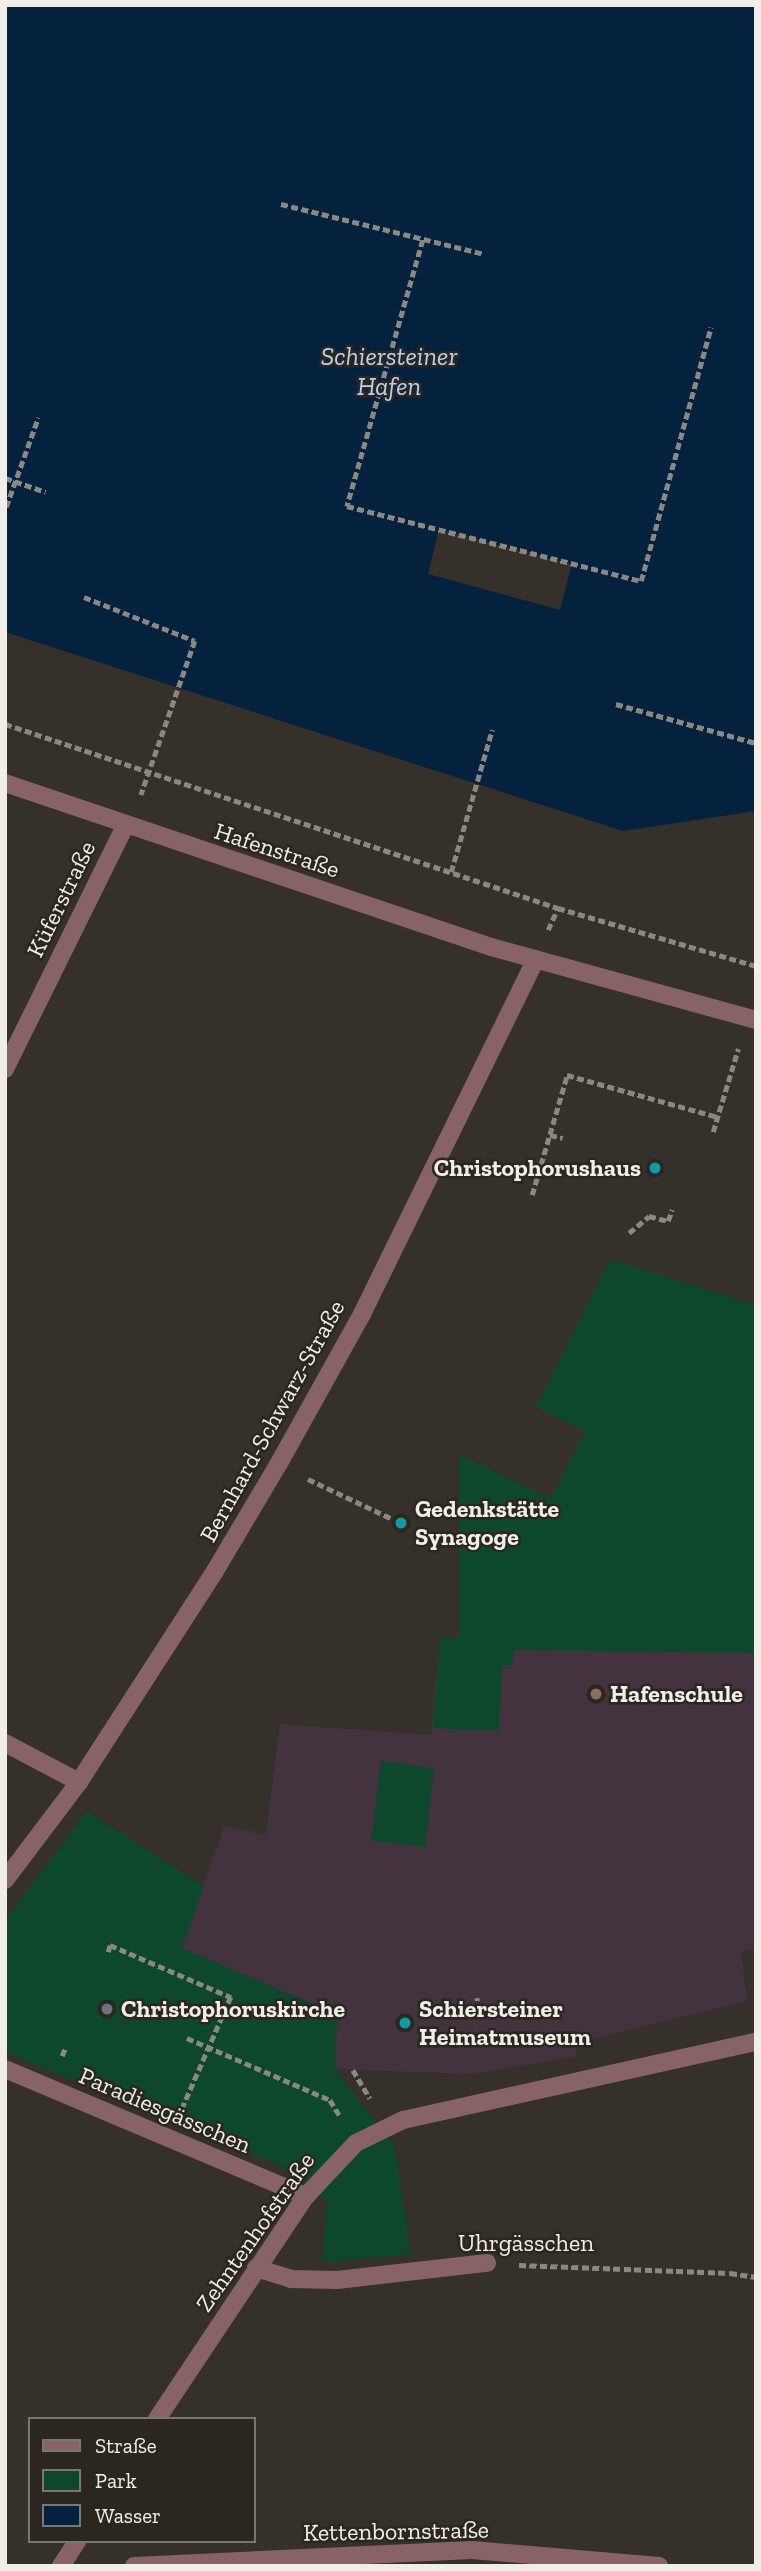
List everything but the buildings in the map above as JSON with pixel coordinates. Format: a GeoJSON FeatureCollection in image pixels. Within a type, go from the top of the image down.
{"type":"FeatureCollection","features":[{"type":"Feature","properties":{"kind":"street","name":"Hafenstraße"},"geometry":{"type":"LineString","coordinates":[[5,783],[124,826],[536,959],[751,1019]]}},
{"type":"Feature","properties":{"kind":"street","name":"Küferstraße"},"geometry":{"type":"LineString","coordinates":[[5,1069],[124,826]]}},
{"type":"Feature","properties":{"kind":"street","name":"Bernhard-Schwarz-Straße"},"geometry":{"type":"LineString","coordinates":[[5,1880],[79,1782],[215,1571],[278,1465],[362,1314],[536,959]]}},
{"type":"Feature","properties":{"kind":"street"},"geometry":{"type":"LineString","coordinates":[[5,1743],[79,1782]]}},
{"type":"Feature","properties":{"kind":"street","name":"Zehntenhofstraße"},"geometry":{"type":"LineString","coordinates":[[158,2417],[306,2196],[337,2160],[356,2143],[403,2120],[756,2042]]}},
{"type":"Feature","properties":{"kind":"street","name":"Paradiesgässchen"},"geometry":{"type":"LineString","coordinates":[[5,2069],[306,2196]]}},
{"type":"Feature","properties":{"kind":"street","name":"Uhrgässchen"},"geometry":{"type":"LineString","coordinates":[[256,2268],[291,2280],[337,2280],[487,2263]]}},
{"type":"Feature","properties":{"kind":"street"},"geometry":{"type":"LineString","coordinates":[[61,2566],[76,2543]]}},
{"type":"Feature","properties":{"kind":"street","name":"Kettenbornstraße"},"geometry":{"type":"LineString","coordinates":[[134,2566],[472,2550],[659,2566]]}},
{"type":"Feature","properties":{"kind":"path"},"geometry":{"type":"LineString","coordinates":[[281,204],[484,254]]}},
{"type":"Feature","properties":{"kind":"path"},"geometry":{"type":"LineString","coordinates":[[423,240],[347,506],[641,581],[711,327]]}},
{"type":"Feature","properties":{"kind":"path"},"geometry":{"type":"LineString","coordinates":[[6,507],[38,418]]}},
{"type":"Feature","properties":{"kind":"path"},"geometry":{"type":"LineString","coordinates":[[5,478],[46,492]]}},
{"type":"Feature","properties":{"kind":"path"},"geometry":{"type":"LineString","coordinates":[[84,597],[195,641],[150,772]]}},
{"type":"Feature","properties":{"kind":"path"},"geometry":{"type":"LineString","coordinates":[[616,704],[756,743]]}},
{"type":"Feature","properties":{"kind":"path"},"geometry":{"type":"LineString","coordinates":[[5,724],[451,872],[756,967]]}},
{"type":"Feature","properties":{"kind":"path"},"geometry":{"type":"LineString","coordinates":[[451,872],[492,730]]}},
{"type":"Feature","properties":{"kind":"path"},"geometry":{"type":"LineString","coordinates":[[713,1132],[751,1019]]}},
{"type":"Feature","properties":{"kind":"path"},"geometry":{"type":"LineString","coordinates":[[532,1195],[567,1075],[717,1117]]}},
{"type":"Feature","properties":{"kind":"path"},"geometry":{"type":"LineString","coordinates":[[550,1135],[563,1138]]}},
{"type":"Feature","properties":{"kind":"path"},"geometry":{"type":"LineString","coordinates":[[629,1233],[649,1216],[668,1221],[672,1210]]}},
{"type":"Feature","properties":{"kind":"path"},"geometry":{"type":"LineString","coordinates":[[278,1465],[401,1523]]}},
{"type":"Feature","properties":{"kind":"path"},"geometry":{"type":"LineString","coordinates":[[108,1952],[110,1945],[231,1997],[183,2108],[171,2103]]}},
{"type":"Feature","properties":{"kind":"path"},"geometry":{"type":"LineString","coordinates":[[473,2012],[477,2011],[477,1998]]}},
{"type":"Feature","properties":{"kind":"path"},"geometry":{"type":"LineString","coordinates":[[187,2038],[330,2100]]}},
{"type":"Feature","properties":{"kind":"path"},"geometry":{"type":"LineString","coordinates":[[48,2088],[65,2048]]}},
{"type":"Feature","properties":{"kind":"path"},"geometry":{"type":"LineString","coordinates":[[62,2056],[74,2062]]}},
{"type":"Feature","properties":{"kind":"path","name":"Uhrgässchen"},"geometry":{"type":"LineString","coordinates":[[487,2263],[730,2273],[756,2277]]}},
{"type":"Feature","properties":{"kind":"shaded area","name":"Hafenschule"},"geometry":{"type":"Polygon","coordinates":[[[610,1259],[756,1305],[756,1948],[741,1952],[747,2001],[575,2043],[577,2056],[470,2074],[335,2069],[337,2014],[182,1948],[224,1826],[266,1835],[280,1724],[431,1735],[440,1638],[459,1638],[459,1454],[551,1499],[585,1431],[536,1407],[610,1259]]]}},
{"type":"Feature","properties":{"kind":"green space"},"geometry":{"type":"Polygon","coordinates":[[[610,1259],[756,1305],[756,1653],[514,1650],[512,1665],[502,1665],[499,1731],[433,1728],[440,1638],[459,1638],[459,1454],[551,1499],[585,1431],[536,1407],[610,1259]]]}},
{"type":"Feature","properties":{"kind":"green space"},"geometry":{"type":"Polygon","coordinates":[[[381,1761],[434,1768],[425,1847],[371,1841],[381,1761]]]}},
{"type":"Feature","properties":{"kind":"green space"},"geometry":{"type":"Polygon","coordinates":[[[87,1811],[204,1886],[182,1948],[337,2014],[335,2069],[395,2147],[411,2255],[322,2262],[327,2200],[278,2165],[5,2052],[5,1921],[87,1811]]]}},
{"type":"Feature","properties":{"kind":"water","name":"Schiersteiner Hafen"},"geometry":{"type":"Polygon","coordinates":[[[5,5],[756,5],[756,811],[623,831],[5,632],[5,5]]]}},
{"type":"Feature","properties":{"kind":"pier"},"geometry":{"type":"Polygon","coordinates":[[[439,529],[572,564],[560,610],[428,574],[439,529]]]}},
{"type":"Feature","properties":{"kind":"place","name":"Christophorushaus"},"geometry":{"type":"Point","coordinates":[655,1168]}},
{"type":"Feature","properties":{"kind":"place","name":"Gedenkstätte Synagoge"},"geometry":{"type":"Point","coordinates":[401,1523]}},
{"type":"Feature","properties":{"kind":"place","name":"Hafenschule"},"geometry":{"type":"Point","coordinates":[596,1694]}},
{"type":"Feature","properties":{"kind":"place","name":"Christophoruskirche"},"geometry":{"type":"Point","coordinates":[107,2009]}},
{"type":"Feature","properties":{"kind":"place","name":"Schiersteiner Heimatmuseum"},"geometry":{"type":"Point","coordinates":[405,2023]}}]}
